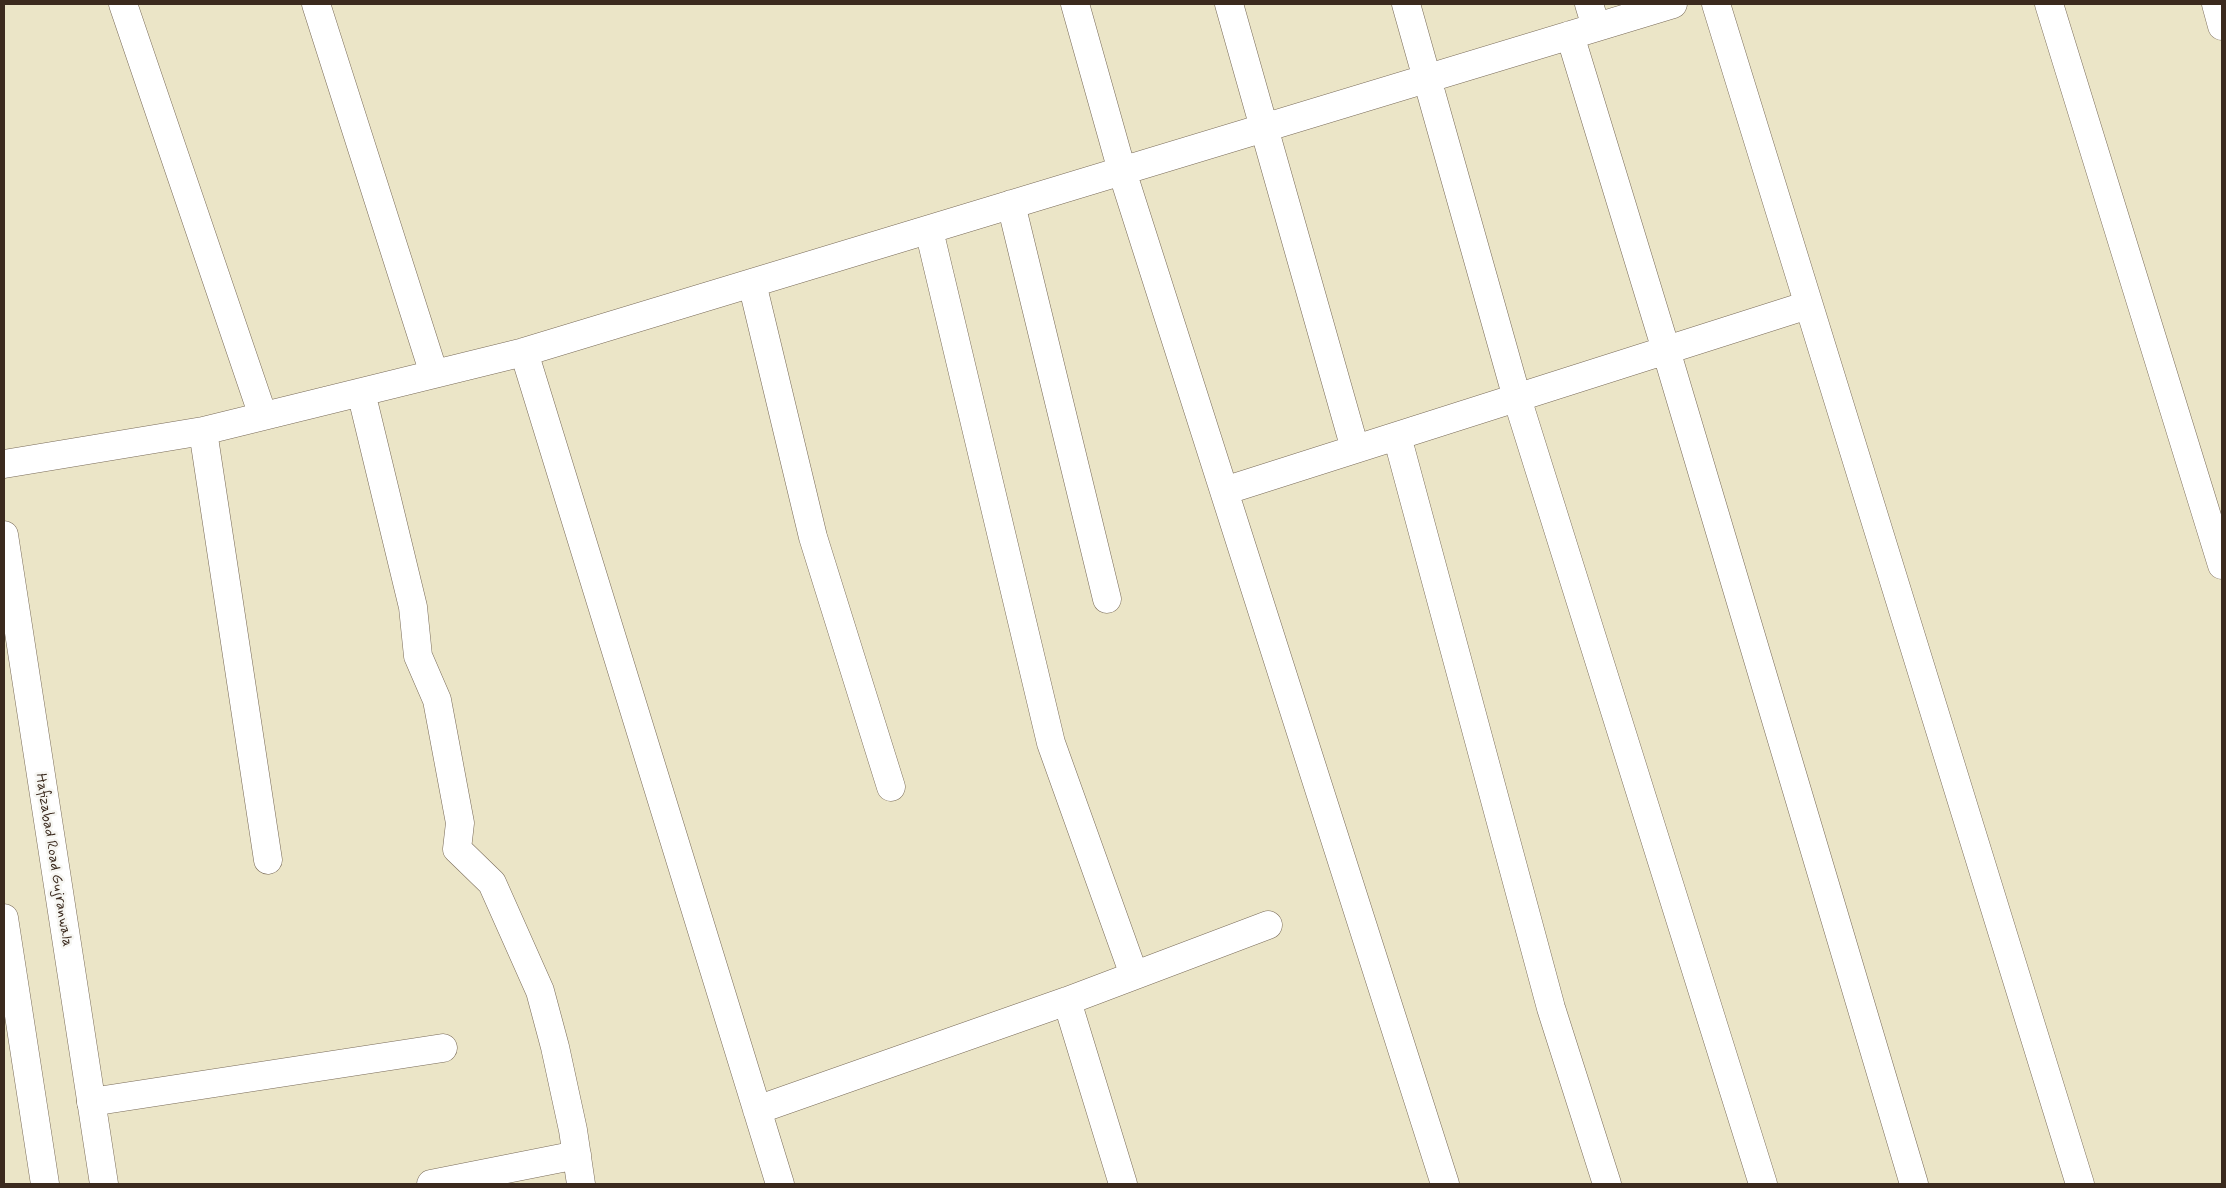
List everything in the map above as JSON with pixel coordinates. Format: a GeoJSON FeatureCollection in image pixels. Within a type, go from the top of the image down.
{"type":"FeatureCollection","features":[{"type":"Feature","properties":{"kind":"street"},"geometry":{"type":"LineString","coordinates":[[123,4],[263,416]]}},
{"type":"Feature","properties":{"kind":"street"},"geometry":{"type":"LineString","coordinates":[[316,4],[434,374]]}},
{"type":"Feature","properties":{"kind":"street"},"geometry":{"type":"LineString","coordinates":[[1075,4],[1122,171],[1445,1184]]}},
{"type":"Feature","properties":{"kind":"street"},"geometry":{"type":"LineString","coordinates":[[1230,4],[1263,128],[1355,449]]}},
{"type":"Feature","properties":{"kind":"street"},"geometry":{"type":"LineString","coordinates":[[1406,4],[1517,398],[1763,1184]]}},
{"type":"Feature","properties":{"kind":"street"},"geometry":{"type":"LineString","coordinates":[[4,464],[203,431],[524,352],[1570,35],[1592,15],[1673,4]]}},
{"type":"Feature","properties":{"kind":"street"},"geometry":{"type":"LineString","coordinates":[[1716,4],[2080,1184]]}},
{"type":"Feature","properties":{"kind":"street"},"geometry":{"type":"LineString","coordinates":[[2049,4],[2222,565]]}},
{"type":"Feature","properties":{"kind":"street"},"geometry":{"type":"LineString","coordinates":[[2216,4],[2222,26]]}},
{"type":"Feature","properties":{"kind":"street"},"geometry":{"type":"LineString","coordinates":[[1570,35],[1666,350],[1914,1184]]}},
{"type":"Feature","properties":{"kind":"street"},"geometry":{"type":"LineString","coordinates":[[1011,204],[1107,599]]}},
{"type":"Feature","properties":{"kind":"street"},"geometry":{"type":"LineString","coordinates":[[929,230],[1051,743],[1134,975]]}},
{"type":"Feature","properties":{"kind":"street"},"geometry":{"type":"LineString","coordinates":[[752,283],[813,537],[890,787]]}},
{"type":"Feature","properties":{"kind":"street"},"geometry":{"type":"LineString","coordinates":[[1224,491],[1808,305]]}},
{"type":"Feature","properties":{"kind":"street"},"geometry":{"type":"LineString","coordinates":[[524,352],[780,1184]]}},
{"type":"Feature","properties":{"kind":"street"},"geometry":{"type":"LineString","coordinates":[[361,392],[413,607],[418,656],[437,700],[460,823],[457,849],[492,883],[540,990],[555,1047],[581,1184]]}},
{"type":"Feature","properties":{"kind":"street"},"geometry":{"type":"LineString","coordinates":[[203,431],[268,860]]}},
{"type":"Feature","properties":{"kind":"street"},"geometry":{"type":"LineString","coordinates":[[1396,436],[1551,1008],[1607,1184]]}},
{"type":"Feature","properties":{"kind":"street","name":"Hafizabad Road Gujranwala"},"geometry":{"type":"LineString","coordinates":[[4,535],[104,1184]]}},
{"type":"Feature","properties":{"kind":"street"},"geometry":{"type":"LineString","coordinates":[[4,918],[45,1184]]}},
{"type":"Feature","properties":{"kind":"street"},"geometry":{"type":"LineString","coordinates":[[757,1110],[1067,1001],[1268,925]]}},
{"type":"Feature","properties":{"kind":"street"},"geometry":{"type":"LineString","coordinates":[[1067,1001],[1123,1184]]}},
{"type":"Feature","properties":{"kind":"street"},"geometry":{"type":"LineString","coordinates":[[91,1102],[443,1048]]}},
{"type":"Feature","properties":{"kind":"street"},"geometry":{"type":"LineString","coordinates":[[431,1184],[577,1155]]}}]}
